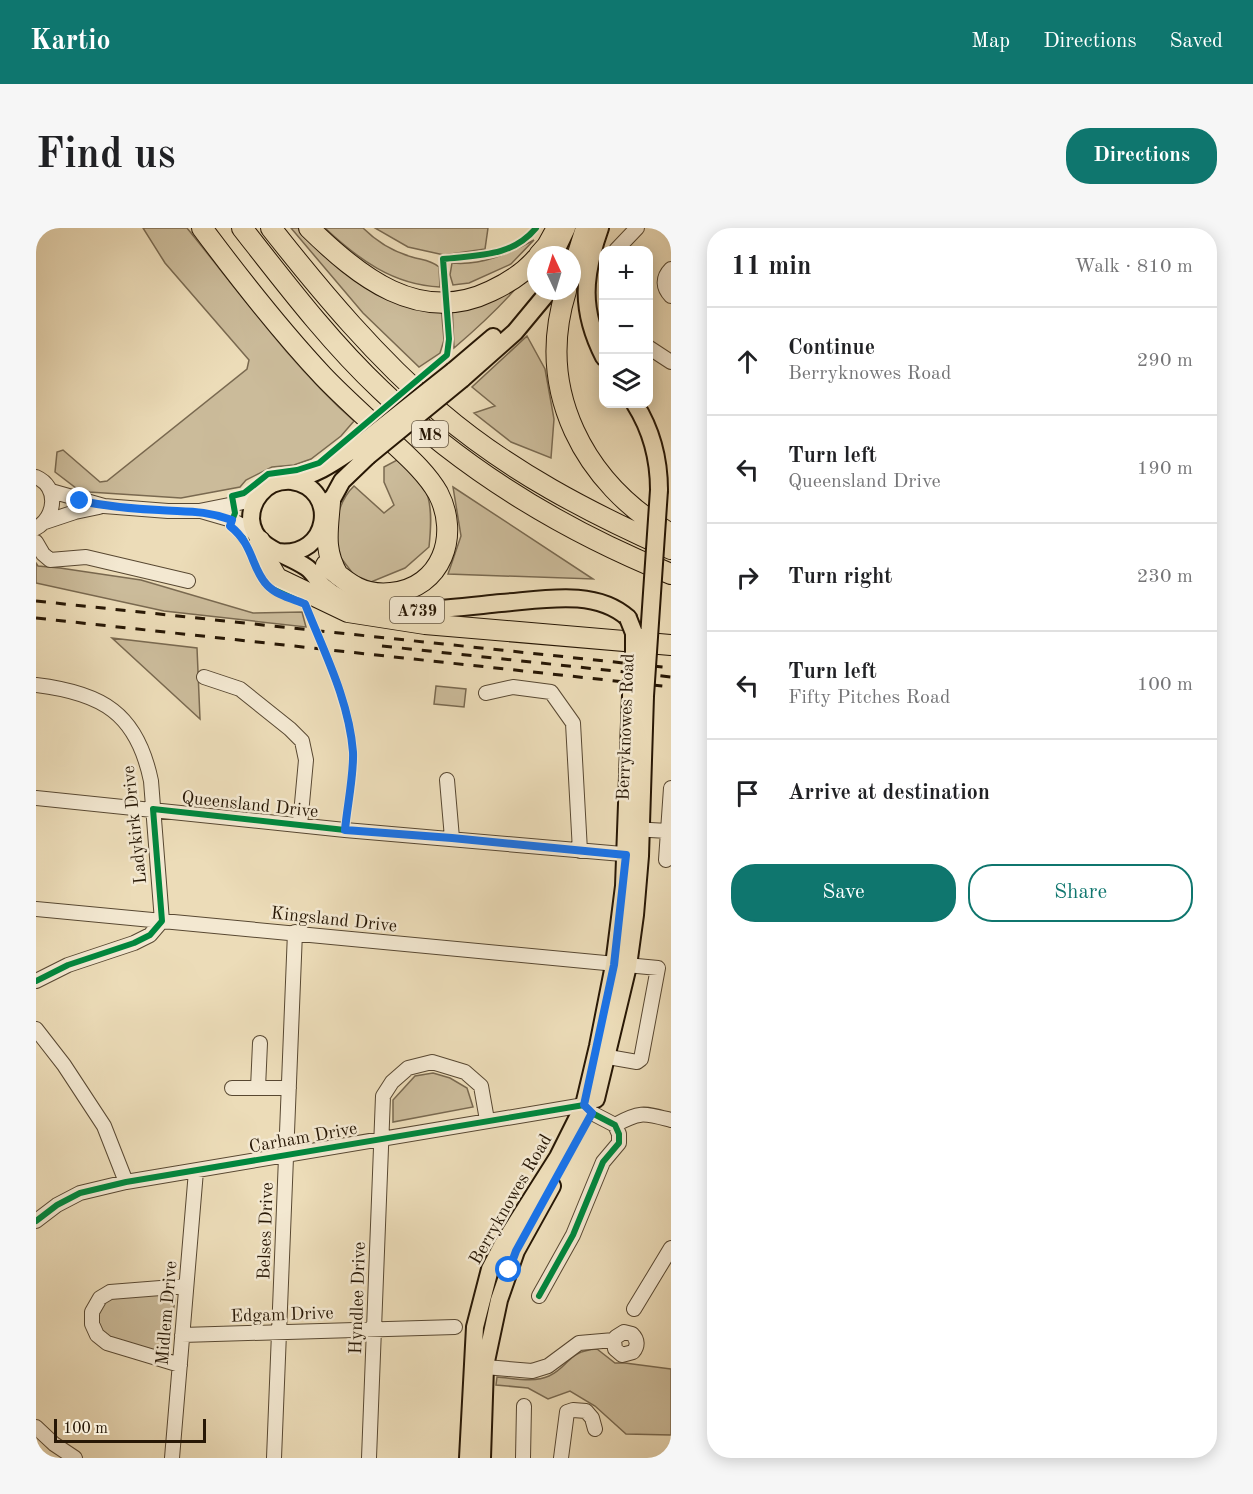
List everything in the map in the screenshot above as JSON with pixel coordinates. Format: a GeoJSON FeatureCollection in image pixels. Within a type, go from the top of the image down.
{"type":"FeatureCollection","features":[{"type":"Feature","properties":{"kind":"highway"},"geometry":{"type":"LineString","coordinates":[[202,228],[298,348],[341,394],[412,460],[432,484],[443,505],[447,519],[447,543],[436,568],[420,583],[396,592],[377,593],[352,586],[332,570],[324,516]]}},
{"type":"Feature","properties":{"kind":"highway","name":"M8"},"geometry":{"type":"LineString","coordinates":[[242,228],[341,349],[380,390],[421,426],[485,475],[523,500],[601,542],[671,574]]}},
{"type":"Feature","properties":{"kind":"highway","name":"M8"},"geometry":{"type":"LineString","coordinates":[[271,228],[320,291],[363,338],[394,370],[442,413],[481,444],[539,482],[595,514],[671,549]]}},
{"type":"Feature","properties":{"kind":"highway"},"geometry":{"type":"LineString","coordinates":[[309,228],[364,276],[388,289],[422,300],[442,302],[480,296],[508,283],[527,267]]}},
{"type":"Feature","properties":{"kind":"highway"},"geometry":{"type":"LineString","coordinates":[[547,246],[557,228]]}},
{"type":"Feature","properties":{"kind":"highway"},"geometry":{"type":"LineString","coordinates":[[579,246],[584,228]]}},
{"type":"Feature","properties":{"kind":"highway"},"geometry":{"type":"LineString","coordinates":[[564,300],[557,332],[558,375],[566,411],[575,433],[598,472],[621,498],[671,534]]}},
{"type":"Feature","properties":{"kind":"highway"},"geometry":{"type":"LineString","coordinates":[[257,537],[277,578],[348,612],[436,625],[671,645]]}},
{"type":"Feature","properties":{"kind":"main road"},"geometry":{"type":"LineString","coordinates":[[558,246],[567,228]]}},
{"type":"Feature","properties":{"kind":"main road"},"geometry":{"type":"LineString","coordinates":[[575,246],[584,228]]}},
{"type":"Feature","properties":{"kind":"main road"},"geometry":{"type":"LineString","coordinates":[[600,228],[590,261],[586,303],[592,332],[602,354]]}},
{"type":"Feature","properties":{"kind":"main road"},"geometry":{"type":"LineString","coordinates":[[457,375],[529,300]]}},
{"type":"Feature","properties":{"kind":"main road"},"geometry":{"type":"LineString","coordinates":[[363,452],[304,478],[268,486],[257,496],[252,510],[251,518],[257,537],[277,552],[299,552],[309,547],[342,481],[363,452],[457,375],[515,332],[542,300]]}},
{"type":"Feature","properties":{"kind":"main road","name":"Berryknowes Road"},"geometry":{"type":"LineString","coordinates":[[482,1458],[479,1366],[475,1327],[490,1269],[503,1244],[588,1109],[621,966],[633,855],[638,696],[649,627],[659,490],[654,442],[637,408]]}},
{"type":"Feature","properties":{"kind":"main road"},"geometry":{"type":"LineString","coordinates":[[283,481],[300,483],[310,489],[322,505],[324,516]]}},
{"type":"Feature","properties":{"kind":"main road","name":"A739"},"geometry":{"type":"LineString","coordinates":[[324,516],[323,554],[332,570],[332,575],[344,588],[358,595],[382,600],[434,599],[530,590],[607,594],[634,610],[649,627]]}},
{"type":"Feature","properties":{"kind":"main road","name":"A739"},"geometry":{"type":"LineString","coordinates":[[277,552],[304,566],[324,587],[337,596],[356,604],[381,610],[416,610],[575,593],[622,612],[628,618],[634,633],[634,661]]}},
{"type":"Feature","properties":{"kind":"main road","name":"Berryknowes Road"},"geometry":{"type":"LineString","coordinates":[[638,696],[634,661],[649,627]]}},
{"type":"Feature","properties":{"kind":"main road","name":"Berryknowes Road"},"geometry":{"type":"LineString","coordinates":[[468,1458],[479,1366]]}},
{"type":"Feature","properties":{"kind":"street"},"geometry":{"type":"LineString","coordinates":[[620,246],[637,228]]}},
{"type":"Feature","properties":{"kind":"street"},"geometry":{"type":"LineString","coordinates":[[671,269],[664,281],[671,296]]}},
{"type":"Feature","properties":{"kind":"street"},"geometry":{"type":"LineString","coordinates":[[653,350],[671,362]]}},
{"type":"Feature","properties":{"kind":"street"},"geometry":{"type":"LineString","coordinates":[[36,477],[41,479],[51,491],[104,506],[199,511],[244,502],[257,496]]}},
{"type":"Feature","properties":{"kind":"street"},"geometry":{"type":"LineString","coordinates":[[51,491],[52,506],[40,526],[37,542],[43,554],[50,560],[86,557],[188,581]]}},
{"type":"Feature","properties":{"kind":"street"},"geometry":{"type":"LineString","coordinates":[[40,526],[75,512],[104,506]]}},
{"type":"Feature","properties":{"kind":"street"},"geometry":{"type":"LineString","coordinates":[[199,511],[232,520],[257,537]]}},
{"type":"Feature","properties":{"kind":"street"},"geometry":{"type":"LineString","coordinates":[[204,677],[240,689],[302,741],[306,760],[300,825]]}},
{"type":"Feature","properties":{"kind":"street","name":"Ladykirk Drive"},"geometry":{"type":"LineString","coordinates":[[36,685],[90,696],[127,723],[138,738],[148,765],[162,921]]}},
{"type":"Feature","properties":{"kind":"street"},"geometry":{"type":"LineString","coordinates":[[486,693],[513,687],[551,692],[573,723],[580,851]]}},
{"type":"Feature","properties":{"kind":"street"},"geometry":{"type":"LineString","coordinates":[[447,780],[452,838]]}},
{"type":"Feature","properties":{"kind":"street"},"geometry":{"type":"LineString","coordinates":[[666,860],[671,788]]}},
{"type":"Feature","properties":{"kind":"street","name":"Queensland Drive"},"geometry":{"type":"LineString","coordinates":[[36,798],[633,855]]}},
{"type":"Feature","properties":{"kind":"street"},"geometry":{"type":"LineString","coordinates":[[634,829],[668,831]]}},
{"type":"Feature","properties":{"kind":"street","name":"Kingsland Drive"},"geometry":{"type":"LineString","coordinates":[[36,909],[621,966]]}},
{"type":"Feature","properties":{"kind":"street"},"geometry":{"type":"LineString","coordinates":[[130,918],[134,943]]}},
{"type":"Feature","properties":{"kind":"street"},"geometry":{"type":"LineString","coordinates":[[36,981],[68,965],[134,943],[150,935],[162,921]]}},
{"type":"Feature","properties":{"kind":"street","name":"Belses Drive"},"geometry":{"type":"LineString","coordinates":[[274,1458],[295,933]]}},
{"type":"Feature","properties":{"kind":"street"},"geometry":{"type":"LineString","coordinates":[[601,1056],[637,1062],[641,1059],[658,968],[621,966]]}},
{"type":"Feature","properties":{"kind":"street"},"geometry":{"type":"LineString","coordinates":[[36,1029],[64,1065],[104,1126],[126,1182]]}},
{"type":"Feature","properties":{"kind":"street"},"geometry":{"type":"LineString","coordinates":[[258,1088],[260,1043]]}},
{"type":"Feature","properties":{"kind":"street","name":"Hyndlee Drive"},"geometry":{"type":"LineString","coordinates":[[369,1458],[383,1096],[392,1082],[408,1068],[432,1062],[465,1072],[481,1086],[487,1120]]}},
{"type":"Feature","properties":{"kind":"street"},"geometry":{"type":"LineString","coordinates":[[232,1088],[289,1088]]}},
{"type":"Feature","properties":{"kind":"street"},"geometry":{"type":"LineString","coordinates":[[539,1296],[573,1235],[603,1162],[619,1143],[619,1134],[615,1125],[588,1109]]}},
{"type":"Feature","properties":{"kind":"street","name":"Carham Drive"},"geometry":{"type":"LineString","coordinates":[[36,1221],[57,1205],[80,1193],[126,1182],[487,1120],[588,1109]]}},
{"type":"Feature","properties":{"kind":"street"},"geometry":{"type":"LineString","coordinates":[[615,1125],[632,1115],[646,1113],[671,1120]]}},
{"type":"Feature","properties":{"kind":"street","name":"Midlem Drive"},"geometry":{"type":"LineString","coordinates":[[172,1458],[196,1171]]}},
{"type":"Feature","properties":{"kind":"street"},"geometry":{"type":"LineString","coordinates":[[633,1310],[671,1248]]}},
{"type":"Feature","properties":{"kind":"street"},"geometry":{"type":"LineString","coordinates":[[180,1365],[107,1343],[97,1335],[91,1318],[97,1302],[110,1292],[186,1286]]}},
{"type":"Feature","properties":{"kind":"street","name":"Edgam Drive"},"geometry":{"type":"LineString","coordinates":[[182,1335],[455,1327]]}},
{"type":"Feature","properties":{"kind":"street"},"geometry":{"type":"LineString","coordinates":[[479,1366],[532,1371],[548,1366],[579,1343],[614,1340]]}},
{"type":"Feature","properties":{"kind":"street"},"geometry":{"type":"LineString","coordinates":[[523,1458],[524,1406]]}},
{"type":"Feature","properties":{"kind":"street"},"geometry":{"type":"LineString","coordinates":[[561,1458],[567,1412],[586,1411],[592,1418],[596,1429]]}},
{"type":"Feature","properties":{"kind":"street"},"geometry":{"type":"LineString","coordinates":[[36,1427],[54,1444],[75,1458]]}},
{"type":"Feature","properties":{"kind":"shaded area"},"geometry":{"type":"Polygon","coordinates":[[[143,228],[187,228],[287,352],[354,421],[341,436],[311,459],[294,465],[272,467],[246,480],[240,487],[181,498],[89,492],[76,488],[55,472],[57,452],[63,450],[100,482],[107,481],[247,369],[249,360],[165,263],[143,228]]]}},
{"type":"Feature","properties":{"kind":"shaded area"},"geometry":{"type":"Polygon","coordinates":[[[291,228],[301,228],[345,271],[441,306],[444,340],[440,353],[419,367],[363,313],[291,228]]]}},
{"type":"Feature","properties":{"kind":"shaded area"},"geometry":{"type":"Polygon","coordinates":[[[325,228],[363,228],[379,242],[392,249],[433,263],[439,267],[440,287],[423,285],[392,276],[363,260],[325,228]]]}},
{"type":"Feature","properties":{"kind":"shaded area"},"geometry":{"type":"Polygon","coordinates":[[[375,228],[488,228],[485,249],[444,255],[408,247],[375,228]]]}},
{"type":"Feature","properties":{"kind":"shaded area"},"geometry":{"type":"Polygon","coordinates":[[[534,240],[511,264],[469,283],[453,285],[450,275],[452,263],[474,262],[505,254],[534,240]]]}},
{"type":"Feature","properties":{"kind":"shaded area"},"geometry":{"type":"Polygon","coordinates":[[[527,274],[493,313],[454,348],[452,304],[527,274]]]}},
{"type":"Feature","properties":{"kind":"shaded area"},"geometry":{"type":"Polygon","coordinates":[[[527,336],[545,369],[554,419],[551,458],[511,442],[474,413],[495,406],[472,387],[527,336]]]}},
{"type":"Feature","properties":{"kind":"shaded area"},"geometry":{"type":"Polygon","coordinates":[[[397,460],[418,477],[428,497],[431,520],[429,547],[405,568],[371,582],[354,575],[331,545],[336,521],[344,499],[354,486],[384,513],[394,505],[384,482],[384,467],[397,460]]]}},
{"type":"Feature","properties":{"kind":"shaded area"},"geometry":{"type":"Polygon","coordinates":[[[453,487],[593,579],[448,574],[461,536],[453,487]]]}},
{"type":"Feature","properties":{"kind":"shaded area"},"geometry":{"type":"Polygon","coordinates":[[[36,563],[38,566],[141,580],[253,613],[302,612],[306,627],[164,611],[36,583],[36,563]]]}},
{"type":"Feature","properties":{"kind":"shaded area"},"geometry":{"type":"Polygon","coordinates":[[[112,638],[197,648],[200,719],[112,638]]]}},
{"type":"Feature","properties":{"kind":"shaded area"},"geometry":{"type":"Polygon","coordinates":[[[436,686],[466,689],[464,707],[434,704],[436,686]]]}},
{"type":"Feature","properties":{"kind":"shaded area"},"geometry":{"type":"Polygon","coordinates":[[[433,1073],[450,1078],[467,1088],[473,1107],[393,1122],[393,1100],[415,1076],[433,1073]]]}},
{"type":"Feature","properties":{"kind":"shaded area"},"geometry":{"type":"Polygon","coordinates":[[[173,1293],[175,1298],[168,1355],[116,1340],[101,1329],[98,1319],[100,1309],[111,1297],[173,1293]]]}},
{"type":"Feature","properties":{"kind":"shaded area"},"geometry":{"type":"Polygon","coordinates":[[[597,1349],[615,1363],[671,1369],[671,1435],[626,1434],[595,1406],[570,1391],[548,1399],[528,1388],[496,1385],[497,1377],[530,1380],[549,1376],[574,1356],[587,1350],[597,1349]]]}},
{"type":"Feature","properties":{"kind":"railway"},"geometry":{"type":"LineString","coordinates":[[36,601],[671,668]]}},
{"type":"Feature","properties":{"kind":"railway"},"geometry":{"type":"LineString","coordinates":[[36,618],[671,687]]}},
{"type":"Feature","properties":{"kind":"railway"},"geometry":{"type":"LineString","coordinates":[[382,646],[671,677]]}},
{"type":"Feature","properties":{"kind":"cycle path"},"geometry":{"type":"LineString","coordinates":[[36,981],[68,965],[134,943],[150,935],[162,921],[153,809],[345,830],[352,780],[353,752],[341,695],[305,604],[270,588],[262,579],[243,538],[230,526],[235,513],[232,496],[244,493],[268,474],[297,470],[319,463],[447,355],[449,339],[443,259],[494,253],[516,245],[536,228]]}},
{"type":"Feature","properties":{"kind":"cycle path"},"geometry":{"type":"LineString","coordinates":[[36,1221],[57,1205],[80,1193],[126,1182],[584,1105],[592,1113],[615,1125],[619,1134],[619,1143],[603,1162],[573,1235],[539,1296]]}},
{"type":"Feature","properties":{"kind":"route"},"geometry":{"type":"LineString","coordinates":[[80,501],[135,509],[199,511],[232,520],[230,526],[243,538],[265,583],[284,596],[305,604],[339,689],[349,722],[353,755],[345,830],[626,855],[614,965],[584,1105],[592,1113],[516,1251],[509,1270]]}}]}
